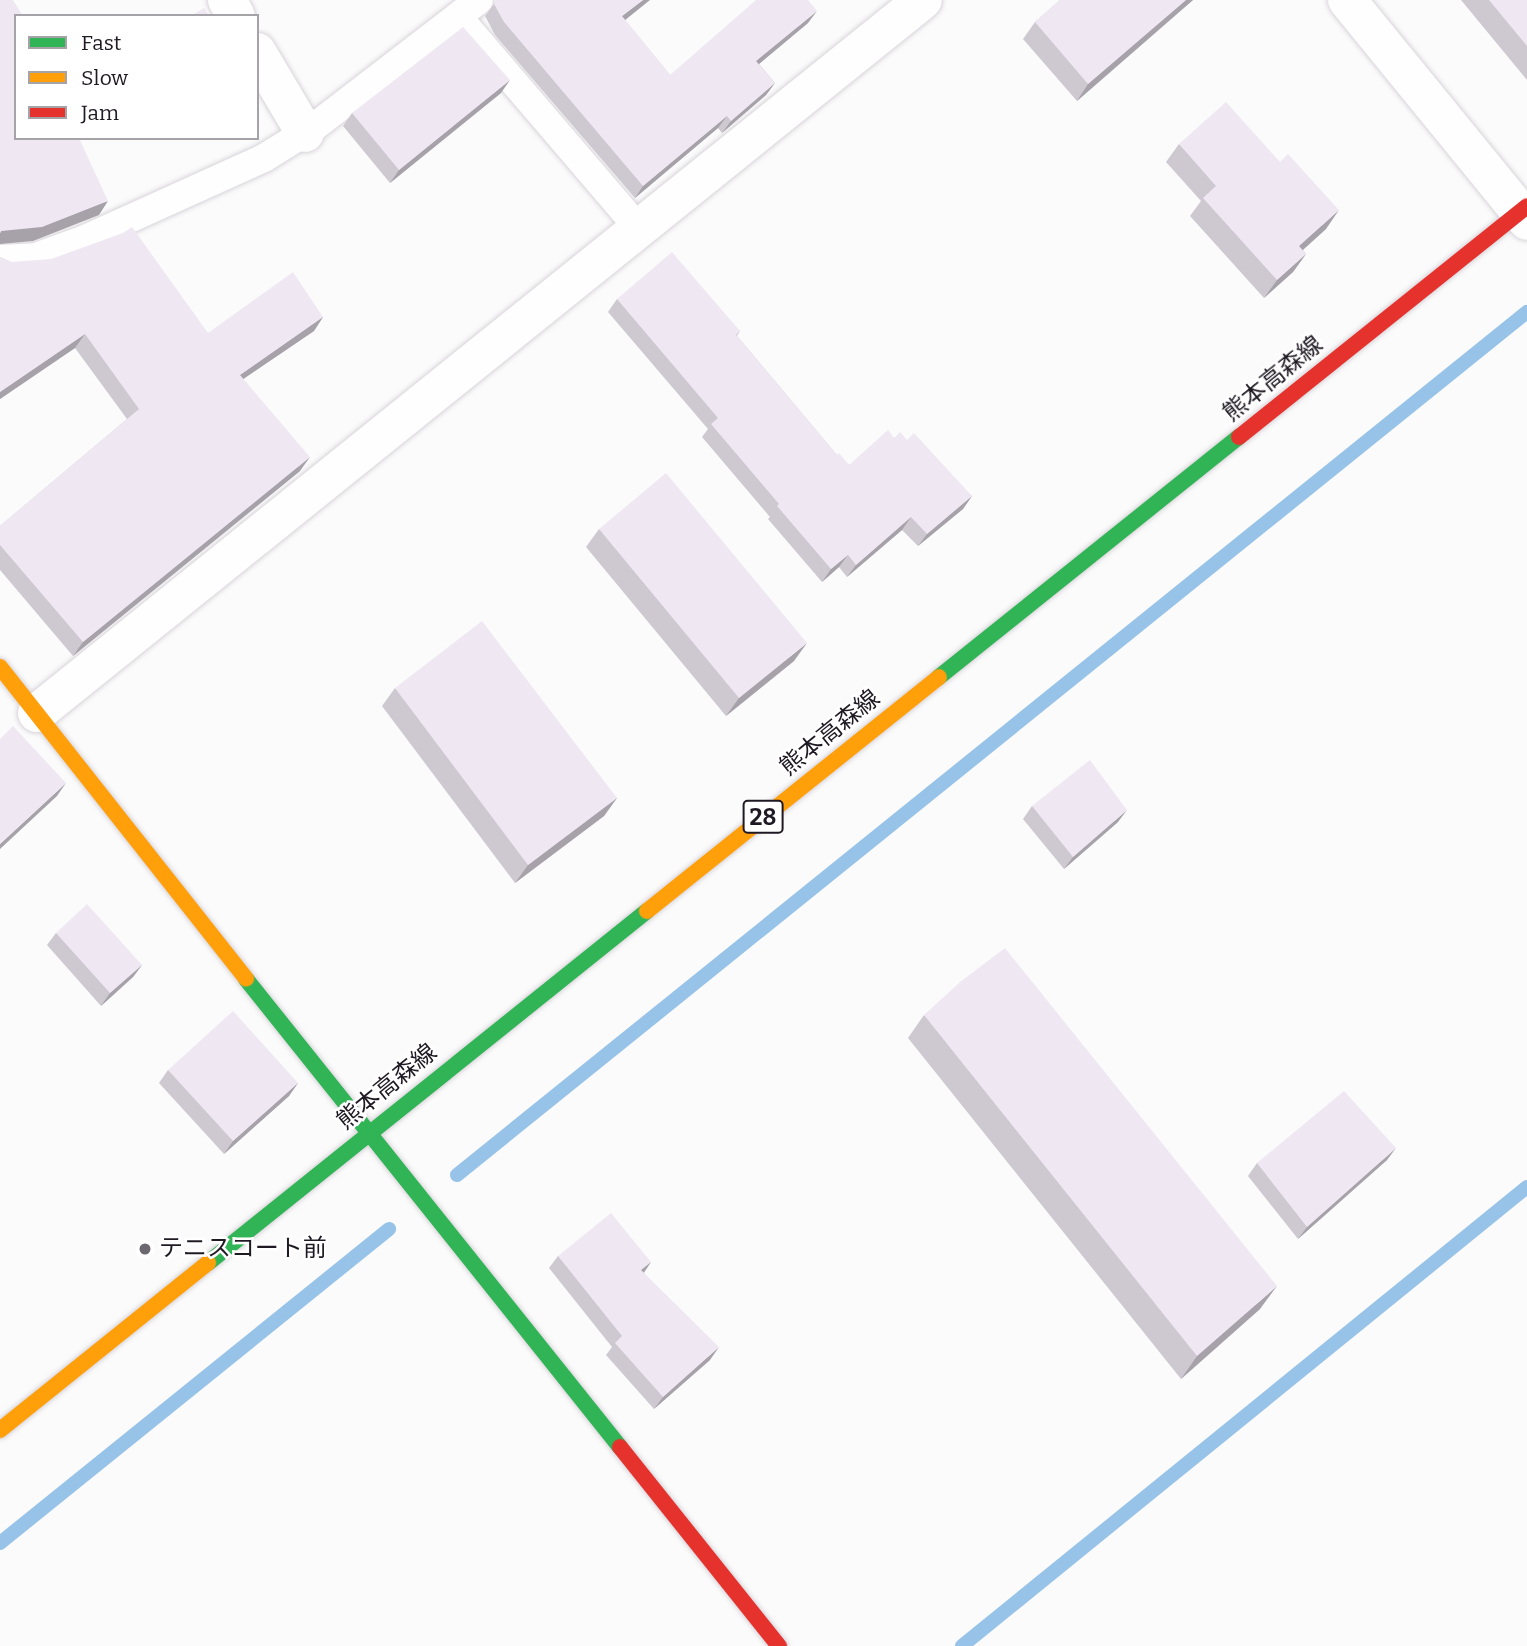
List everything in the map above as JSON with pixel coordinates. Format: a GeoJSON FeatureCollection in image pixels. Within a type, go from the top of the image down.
{"type":"FeatureCollection","features":[{"type":"Feature","properties":{"kind":"main road","name":"熊本高森線"},"geometry":{"type":"LineString","coordinates":[[0,1430],[367,1133],[1524,213]]}},
{"type":"Feature","properties":{"kind":"main road"},"geometry":{"type":"LineString","coordinates":[[0,667],[367,1133],[779,1646]]}},
{"type":"Feature","properties":{"kind":"street"},"geometry":{"type":"LineString","coordinates":[[37,713],[923,0]]}},
{"type":"Feature","properties":{"kind":"street"},"geometry":{"type":"LineString","coordinates":[[1346,0],[1524,213]]}},
{"type":"Feature","properties":{"kind":"street"},"geometry":{"type":"LineString","coordinates":[[259,55],[305,133]]}},
{"type":"Feature","properties":{"kind":"lane"},"geometry":{"type":"LineString","coordinates":[[0,259],[36,257],[137,218],[264,158],[305,133],[469,9],[639,229]]}},
{"type":"Feature","properties":{"kind":"building"},"geometry":{"type":"Polygon","coordinates":[[[0,0],[13,0],[22,14],[14,14],[14,140],[80,140],[108,201],[42,227],[0,233],[0,0]]]}},
{"type":"Feature","properties":{"kind":"building"},"geometry":{"type":"Polygon","coordinates":[[[497,0],[643,0],[622,16],[670,75],[756,0],[808,0],[817,11],[756,61],[775,83],[731,121],[727,116],[643,186],[504,22],[494,4],[497,0]]]}},
{"type":"Feature","properties":{"kind":"building"},"geometry":{"type":"Polygon","coordinates":[[[1060,0],[1186,0],[1088,84],[1035,22],[1060,0]]]}},
{"type":"Feature","properties":{"kind":"building"},"geometry":{"type":"Polygon","coordinates":[[[1489,0],[1527,0],[1527,46],[1489,0]]]}},
{"type":"Feature","properties":{"kind":"building"},"geometry":{"type":"Polygon","coordinates":[[[204,8],[208,14],[194,14],[204,8]]]}},
{"type":"Feature","properties":{"kind":"building"},"geometry":{"type":"Polygon","coordinates":[[[463,27],[510,80],[399,170],[352,113],[463,27]]]}},
{"type":"Feature","properties":{"kind":"building"},"geometry":{"type":"Polygon","coordinates":[[[1226,102],[1280,162],[1288,154],[1339,210],[1299,246],[1306,254],[1277,280],[1203,198],[1216,186],[1179,144],[1226,102]]]}},
{"type":"Feature","properties":{"kind":"building"},"geometry":{"type":"Polygon","coordinates":[[[132,227],[208,333],[293,272],[323,317],[240,375],[310,457],[83,642],[0,545],[0,526],[139,409],[85,334],[0,392],[0,257],[11,262],[51,259],[123,233],[132,227]]]}},
{"type":"Feature","properties":{"kind":"building"},"geometry":{"type":"Polygon","coordinates":[[[672,252],[740,331],[736,335],[837,455],[839,453],[849,465],[888,430],[894,438],[900,432],[907,440],[914,433],[972,496],[927,534],[911,517],[856,565],[848,555],[831,569],[711,424],[718,418],[617,299],[672,252]]]}},
{"type":"Feature","properties":{"kind":"building"},"geometry":{"type":"Polygon","coordinates":[[[666,473],[807,643],[739,698],[599,529],[666,473]]]}},
{"type":"Feature","properties":{"kind":"building"},"geometry":{"type":"Polygon","coordinates":[[[482,621],[617,798],[528,865],[395,688],[482,621]]]}},
{"type":"Feature","properties":{"kind":"building"},"geometry":{"type":"Polygon","coordinates":[[[13,726],[66,783],[0,844],[0,739],[13,726]]]}},
{"type":"Feature","properties":{"kind":"building"},"geometry":{"type":"Polygon","coordinates":[[[1090,760],[1127,810],[1073,857],[1032,806],[1090,760]]]}},
{"type":"Feature","properties":{"kind":"building"},"geometry":{"type":"Polygon","coordinates":[[[87,904],[142,965],[110,993],[56,933],[87,904]]]}},
{"type":"Feature","properties":{"kind":"building"},"geometry":{"type":"Polygon","coordinates":[[[1005,948],[1277,1286],[1197,1356],[924,1015],[960,982],[1005,948]]]}},
{"type":"Feature","properties":{"kind":"building"},"geometry":{"type":"Polygon","coordinates":[[[233,1011],[298,1083],[233,1141],[168,1070],[233,1011]]]}},
{"type":"Feature","properties":{"kind":"building"},"geometry":{"type":"Polygon","coordinates":[[[1344,1091],[1396,1148],[1307,1227],[1257,1163],[1344,1091]]]}},
{"type":"Feature","properties":{"kind":"building"},"geometry":{"type":"Polygon","coordinates":[[[611,1213],[651,1262],[641,1270],[719,1347],[663,1397],[615,1343],[622,1336],[558,1256],[611,1213]]]}},
{"type":"Feature","properties":{"kind":"waterway"},"geometry":{"type":"LineString","coordinates":[[457,1175],[1527,312]]}},
{"type":"Feature","properties":{"kind":"waterway"},"geometry":{"type":"LineString","coordinates":[[962,1646],[1527,1187]]}},
{"type":"Feature","properties":{"kind":"waterway"},"geometry":{"type":"LineString","coordinates":[[0,1543],[389,1229]]}},
{"type":"Feature","properties":{"kind":"traffic: fast"},"geometry":{"type":"LineString","coordinates":[[939,677],[1239,437]]}},
{"type":"Feature","properties":{"kind":"traffic: fast"},"geometry":{"type":"LineString","coordinates":[[208,1263],[647,911]]}},
{"type":"Feature","properties":{"kind":"traffic: fast"},"geometry":{"type":"LineString","coordinates":[[246,979],[620,1447]]}},
{"type":"Feature","properties":{"kind":"traffic: slow"},"geometry":{"type":"LineString","coordinates":[[0,667],[246,979]]}},
{"type":"Feature","properties":{"kind":"traffic: slow"},"geometry":{"type":"LineString","coordinates":[[647,911],[939,677]]}},
{"type":"Feature","properties":{"kind":"traffic: slow"},"geometry":{"type":"LineString","coordinates":[[0,1430],[208,1263]]}},
{"type":"Feature","properties":{"kind":"traffic: jam"},"geometry":{"type":"LineString","coordinates":[[1239,437],[1527,206]]}},
{"type":"Feature","properties":{"kind":"traffic: jam"},"geometry":{"type":"LineString","coordinates":[[620,1447],[779,1646]]}},
{"type":"Feature","properties":{"kind":"place","name":"テニスコート前"},"geometry":{"type":"Point","coordinates":[145,1249]}}]}
